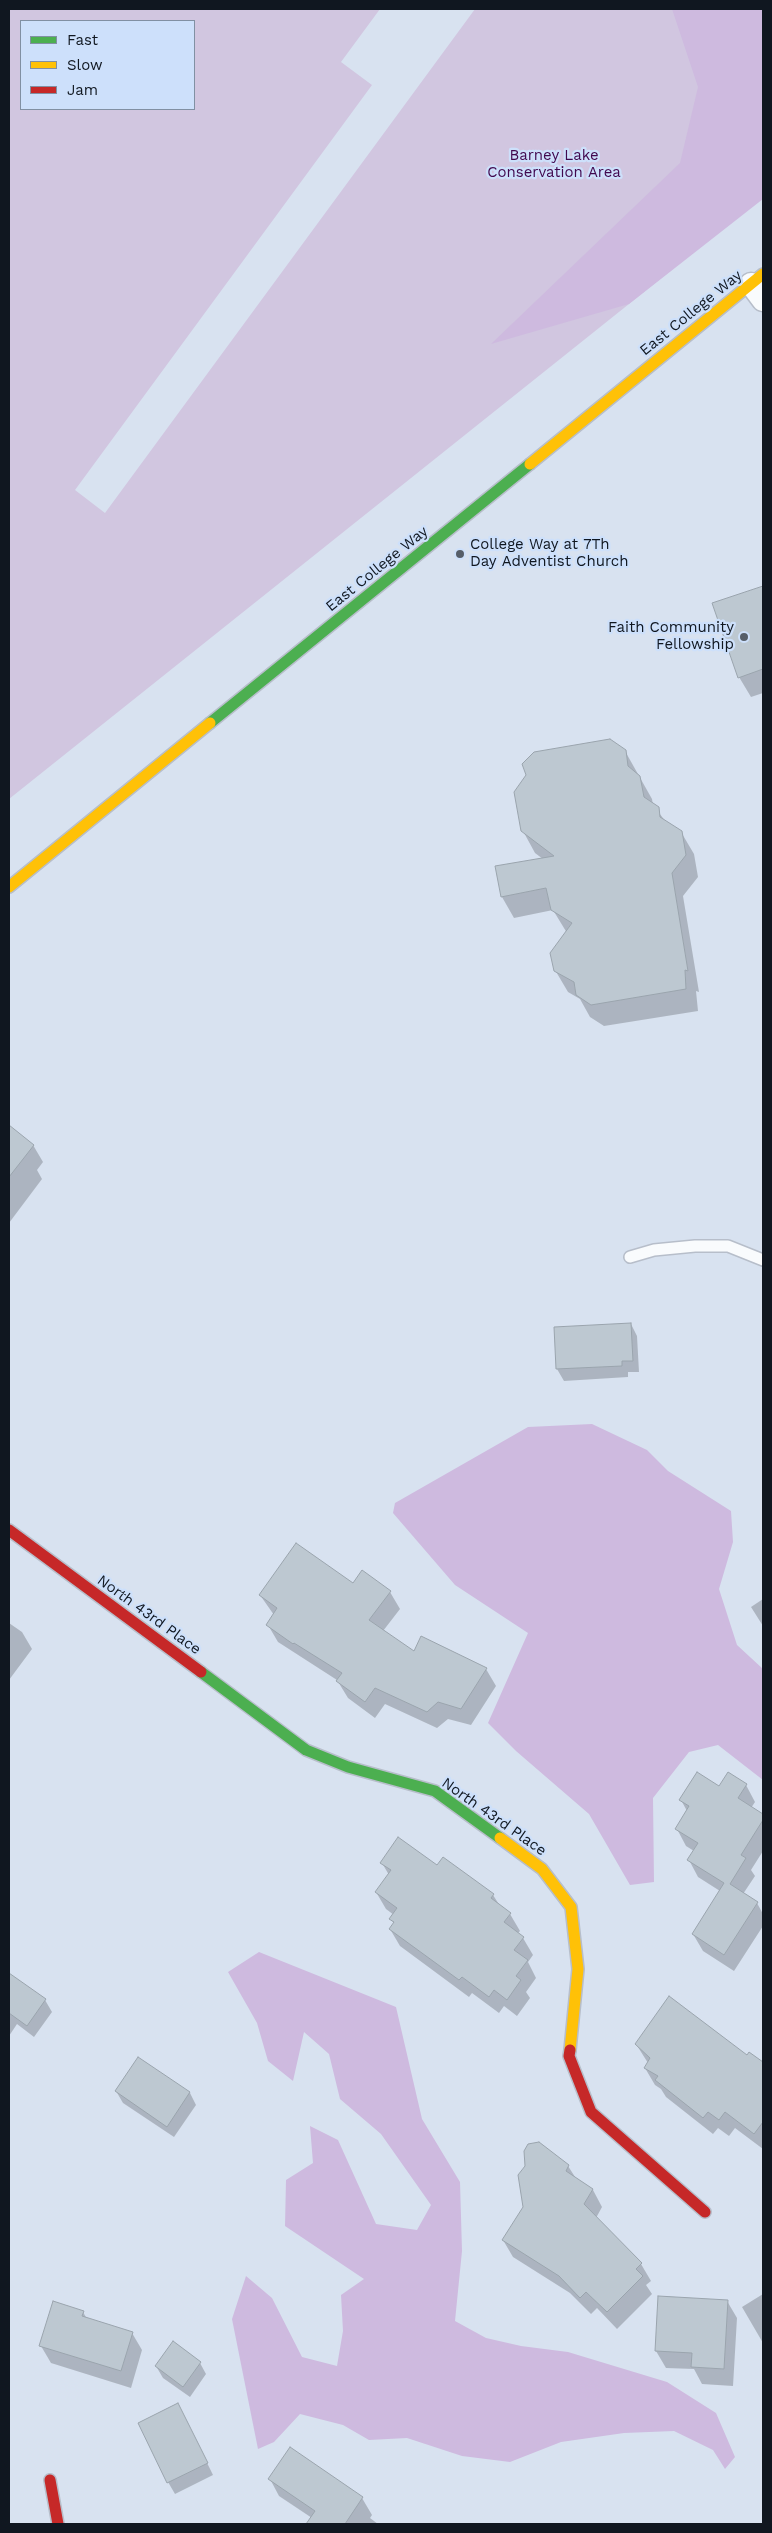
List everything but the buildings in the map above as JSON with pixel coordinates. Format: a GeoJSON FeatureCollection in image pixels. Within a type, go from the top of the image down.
{"type":"FeatureCollection","features":[{"type":"Feature","properties":{"kind":"street","name":"East College Way"},"geometry":{"type":"LineString","coordinates":[[9,887],[759,286]]}},
{"type":"Feature","properties":{"kind":"street","name":"North 43rd Place"},"geometry":{"type":"LineString","coordinates":[[9,1530],[306,1750],[348,1767],[435,1792],[542,1869],[571,1907],[578,1969],[569,2056],[591,2112],[705,2212]]}},
{"type":"Feature","properties":{"kind":"street"},"geometry":{"type":"LineString","coordinates":[[50,2480],[58,2524]]}},
{"type":"Feature","properties":{"kind":"lane"},"geometry":{"type":"LineString","coordinates":[[630,1257],[671,1249],[728,1246],[763,1260]]}},
{"type":"Feature","properties":{"kind":"green space","name":"Barney Lake Conservation Area"},"geometry":{"type":"Polygon","coordinates":[[[9,9],[380,9],[341,62],[372,85],[75,490],[105,513],[475,9],[763,9],[763,197],[9,799],[9,9]]]}},
{"type":"Feature","properties":{"kind":"shaded area"},"geometry":{"type":"Polygon","coordinates":[[[672,9],[763,9],[763,199],[629,304],[491,344],[680,163],[698,87],[672,9]]]}},
{"type":"Feature","properties":{"kind":"shaded area"},"geometry":{"type":"Polygon","coordinates":[[[592,1424],[647,1450],[668,1471],[731,1511],[733,1542],[719,1589],[737,1645],[763,1669],[763,1780],[718,1745],[689,1752],[653,1798],[654,1882],[630,1885],[589,1814],[516,1751],[488,1723],[528,1633],[455,1585],[393,1513],[395,1503],[528,1427],[592,1424]]]}},
{"type":"Feature","properties":{"kind":"shaded area"},"geometry":{"type":"Polygon","coordinates":[[[259,1952],[396,2007],[422,2119],[460,2182],[462,2251],[455,2321],[486,2338],[521,2346],[568,2352],[667,2382],[716,2413],[735,2457],[725,2469],[713,2450],[674,2431],[624,2433],[561,2442],[510,2462],[462,2456],[407,2438],[369,2440],[343,2425],[300,2414],[274,2442],[258,2449],[232,2319],[246,2276],[272,2298],[302,2357],[337,2366],[343,2331],[341,2295],[364,2279],[285,2226],[286,2180],[313,2163],[310,2126],[338,2140],[376,2224],[417,2230],[431,2205],[381,2134],[340,2099],[329,2054],[304,2032],[293,2081],[268,2061],[257,2023],[228,1972],[259,1952]]]}},
{"type":"Feature","properties":{"kind":"traffic: fast"},"geometry":{"type":"LineString","coordinates":[[210,723],[530,464]]}},
{"type":"Feature","properties":{"kind":"traffic: fast"},"geometry":{"type":"LineString","coordinates":[[201,1672],[306,1750],[348,1767],[435,1791],[500,1838]]}},
{"type":"Feature","properties":{"kind":"traffic: slow"},"geometry":{"type":"LineString","coordinates":[[530,464],[763,274]]}},
{"type":"Feature","properties":{"kind":"traffic: slow"},"geometry":{"type":"LineString","coordinates":[[9,887],[210,723]]}},
{"type":"Feature","properties":{"kind":"traffic: slow"},"geometry":{"type":"LineString","coordinates":[[500,1838],[542,1869],[571,1907],[578,1969],[570,2050]]}},
{"type":"Feature","properties":{"kind":"traffic: jam"},"geometry":{"type":"LineString","coordinates":[[9,1530],[201,1672]]}},
{"type":"Feature","properties":{"kind":"traffic: jam"},"geometry":{"type":"LineString","coordinates":[[570,2050],[569,2056],[591,2112],[705,2212]]}},
{"type":"Feature","properties":{"kind":"traffic: jam"},"geometry":{"type":"LineString","coordinates":[[50,2480],[58,2524]]}},
{"type":"Feature","properties":{"kind":"place","name":"College Way at 7Th Day Adventist Church"},"geometry":{"type":"Point","coordinates":[460,554]}},
{"type":"Feature","properties":{"kind":"place","name":"Faith Community Fellowship"},"geometry":{"type":"Point","coordinates":[744,637]}}]}
